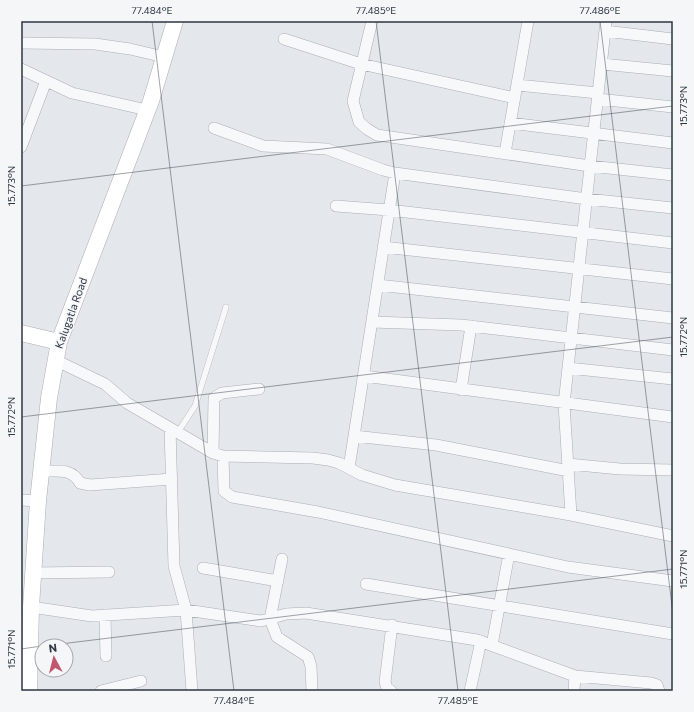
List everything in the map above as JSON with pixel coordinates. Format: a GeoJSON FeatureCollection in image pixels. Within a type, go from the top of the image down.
{"type":"FeatureCollection","features":[{"type":"Feature","properties":{"kind":"street","name":"Kalugatla Road"},"geometry":{"type":"LineString","coordinates":[[29,691],[31,607],[38,501],[55,360],[59,342],[147,110],[175,21]]}},
{"type":"Feature","properties":{"kind":"street"},"geometry":{"type":"LineString","coordinates":[[372,21],[353,101],[359,122],[377,135],[590,166],[673,175]]}},
{"type":"Feature","properties":{"kind":"street"},"geometry":{"type":"LineString","coordinates":[[505,153],[528,21]]}},
{"type":"Feature","properties":{"kind":"street"},"geometry":{"type":"LineString","coordinates":[[571,515],[564,404],[606,26],[673,39]]}},
{"type":"Feature","properties":{"kind":"street"},"geometry":{"type":"LineString","coordinates":[[284,39],[362,64],[515,98]]}},
{"type":"Feature","properties":{"kind":"street"},"geometry":{"type":"LineString","coordinates":[[21,43],[95,44],[130,49],[164,57]]}},
{"type":"Feature","properties":{"kind":"street"},"geometry":{"type":"LineString","coordinates":[[602,64],[673,71]]}},
{"type":"Feature","properties":{"kind":"street"},"geometry":{"type":"LineString","coordinates":[[21,68],[72,93],[147,110]]}},
{"type":"Feature","properties":{"kind":"street"},"geometry":{"type":"LineString","coordinates":[[21,147],[46,81]]}},
{"type":"Feature","properties":{"kind":"street"},"geometry":{"type":"LineString","coordinates":[[517,85],[673,107]]}},
{"type":"Feature","properties":{"kind":"street"},"geometry":{"type":"LineString","coordinates":[[510,123],[673,144]]}},
{"type":"Feature","properties":{"kind":"street"},"geometry":{"type":"LineString","coordinates":[[214,128],[263,146],[327,149],[395,173],[587,199],[673,208]]}},
{"type":"Feature","properties":{"kind":"street"},"geometry":{"type":"LineString","coordinates":[[349,468],[395,173]]}},
{"type":"Feature","properties":{"kind":"street"},"geometry":{"type":"LineString","coordinates":[[336,206],[390,210],[583,234],[673,243]]}},
{"type":"Feature","properties":{"kind":"street"},"geometry":{"type":"LineString","coordinates":[[383,248],[673,279]]}},
{"type":"Feature","properties":{"kind":"street"},"geometry":{"type":"LineString","coordinates":[[378,285],[673,318]]}},
{"type":"Feature","properties":{"kind":"street"},"geometry":{"type":"LineString","coordinates":[[372,322],[471,326],[673,350]]}},
{"type":"Feature","properties":{"kind":"street"},"geometry":{"type":"LineString","coordinates":[[461,390],[471,326]]}},
{"type":"Feature","properties":{"kind":"street"},"geometry":{"type":"LineString","coordinates":[[21,333],[59,342]]}},
{"type":"Feature","properties":{"kind":"street"},"geometry":{"type":"LineString","coordinates":[[55,360],[105,384],[127,403],[218,455],[233,458],[313,458],[339,463],[362,476],[395,485],[571,515],[673,536]]}},
{"type":"Feature","properties":{"kind":"street"},"geometry":{"type":"LineString","coordinates":[[568,368],[673,379]]}},
{"type":"Feature","properties":{"kind":"street"},"geometry":{"type":"LineString","coordinates":[[364,376],[564,404],[673,417]]}},
{"type":"Feature","properties":{"kind":"street"},"geometry":{"type":"LineString","coordinates":[[259,389],[222,393],[214,398],[218,455],[224,491],[232,498],[318,512],[590,571],[673,581]]}},
{"type":"Feature","properties":{"kind":"street"},"geometry":{"type":"LineString","coordinates":[[174,430],[172,479],[174,566],[186,610],[192,691]]}},
{"type":"Feature","properties":{"kind":"street"},"geometry":{"type":"LineString","coordinates":[[354,436],[436,445],[569,467],[673,470]]}},
{"type":"Feature","properties":{"kind":"street"},"geometry":{"type":"LineString","coordinates":[[41,471],[71,472],[80,482],[90,485],[172,479]]}},
{"type":"Feature","properties":{"kind":"street"},"geometry":{"type":"LineString","coordinates":[[21,500],[38,501]]}},
{"type":"Feature","properties":{"kind":"street"},"geometry":{"type":"LineString","coordinates":[[470,691],[500,606],[509,554]]}},
{"type":"Feature","properties":{"kind":"street"},"geometry":{"type":"LineString","coordinates":[[282,559],[270,619],[278,637],[308,658],[311,666],[312,691]]}},
{"type":"Feature","properties":{"kind":"street"},"geometry":{"type":"LineString","coordinates":[[203,568],[278,581]]}},
{"type":"Feature","properties":{"kind":"street"},"geometry":{"type":"LineString","coordinates":[[33,573],[109,572]]}},
{"type":"Feature","properties":{"kind":"street"},"geometry":{"type":"LineString","coordinates":[[366,584],[673,634]]}},
{"type":"Feature","properties":{"kind":"street"},"geometry":{"type":"LineString","coordinates":[[31,607],[80,615],[186,610],[257,620],[270,619],[286,614],[306,613],[461,636],[487,643],[575,676],[651,683],[657,685],[659,691]]}},
{"type":"Feature","properties":{"kind":"street"},"geometry":{"type":"LineString","coordinates":[[105,615],[106,656]]}},
{"type":"Feature","properties":{"kind":"street"},"geometry":{"type":"LineString","coordinates":[[391,691],[387,688],[385,682],[392,626]]}},
{"type":"Feature","properties":{"kind":"street"},"geometry":{"type":"LineString","coordinates":[[574,691],[575,676]]}},
{"type":"Feature","properties":{"kind":"street"},"geometry":{"type":"LineString","coordinates":[[101,691],[141,680]]}},
{"type":"Feature","properties":{"kind":"lane"},"geometry":{"type":"LineString","coordinates":[[174,430],[195,406],[226,307]]}}]}
